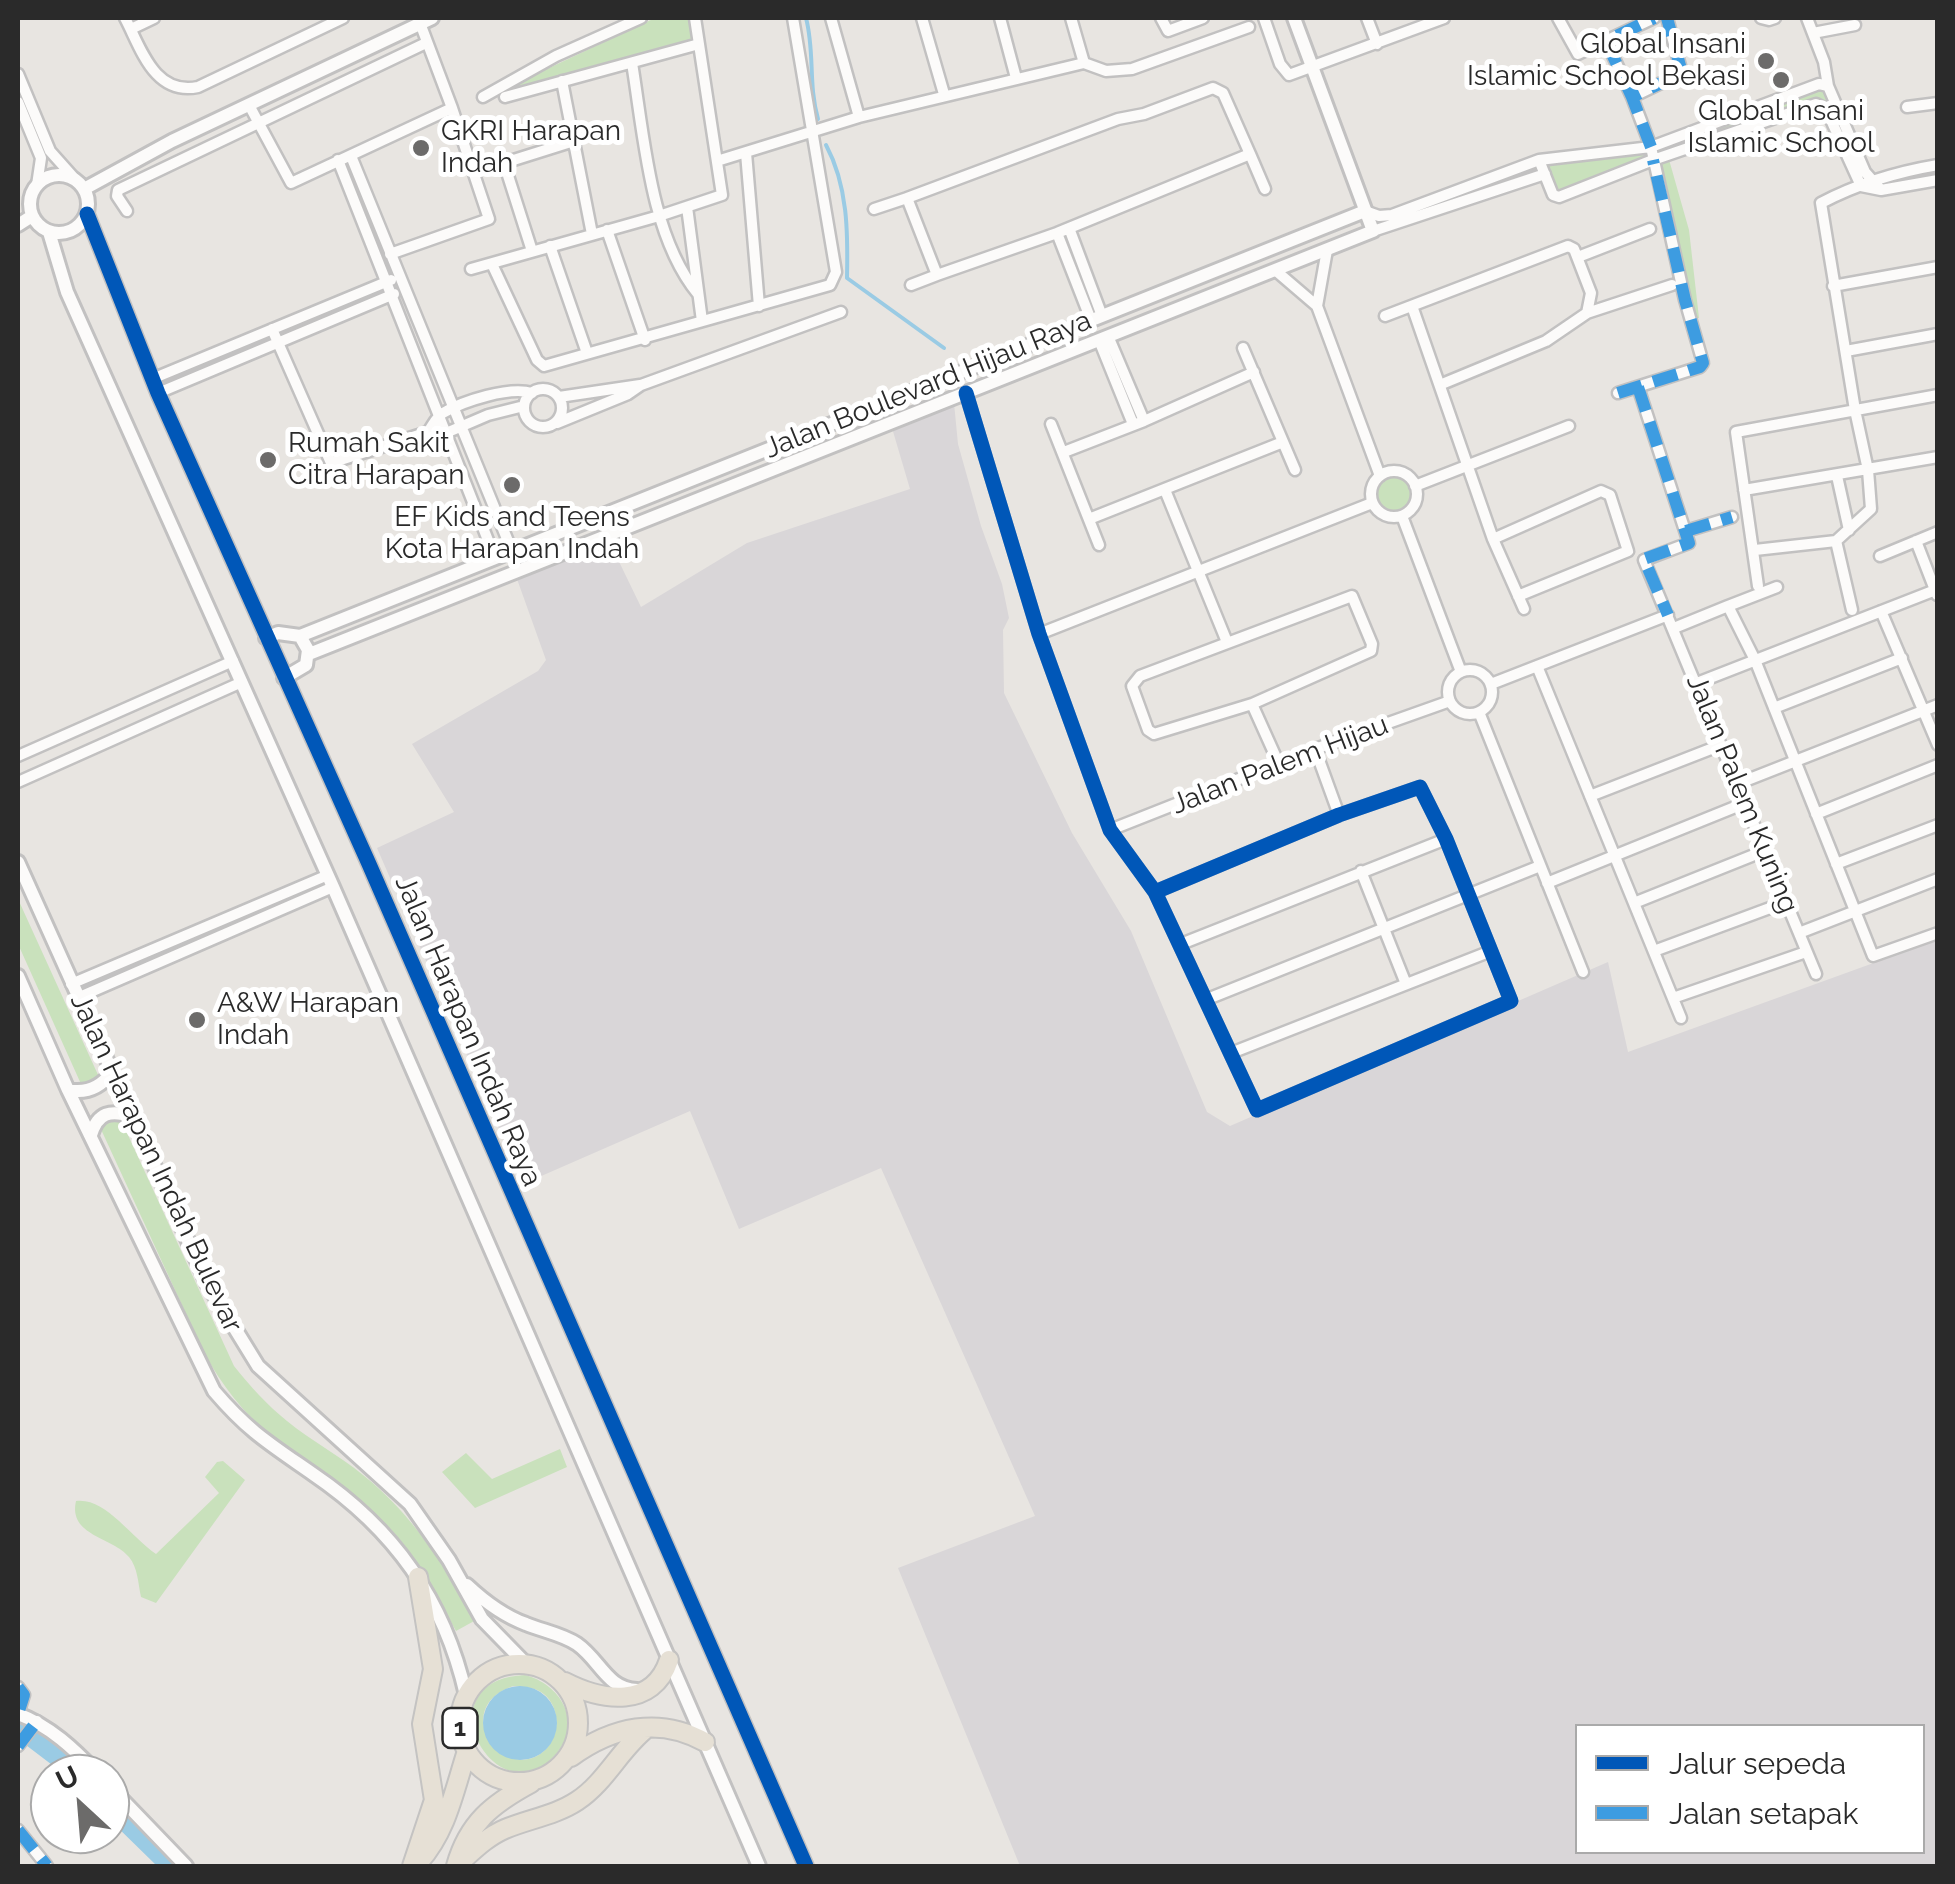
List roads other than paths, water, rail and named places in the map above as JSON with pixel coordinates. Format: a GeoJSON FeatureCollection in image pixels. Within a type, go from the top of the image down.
{"type":"FeatureCollection","features":[{"type":"Feature","properties":{"kind":"highway"},"geometry":{"type":"LineString","coordinates":[[414,1866],[434,1800],[422,1724],[433,1668],[418,1577]]}},
{"type":"Feature","properties":{"kind":"highway"},"geometry":{"type":"LineString","coordinates":[[525,1663],[544,1668],[605,1698],[646,1690],[657,1683],[669,1660]]}},
{"type":"Feature","properties":{"kind":"highway","name":"1"},"geometry":{"type":"LineString","coordinates":[[525,1663],[491,1670],[477,1681],[466,1695],[460,1724],[467,1752],[480,1768],[497,1778],[536,1780]]}},
{"type":"Feature","properties":{"kind":"highway"},"geometry":{"type":"LineString","coordinates":[[560,1679],[578,1711],[576,1744],[564,1762]]}},
{"type":"Feature","properties":{"kind":"highway"},"geometry":{"type":"LineString","coordinates":[[456,1866],[463,1840],[481,1817],[594,1740],[624,1729],[662,1726],[705,1742]]}},
{"type":"Feature","properties":{"kind":"highway"},"geometry":{"type":"LineString","coordinates":[[456,1866],[502,1830],[558,1812],[579,1800],[629,1742],[647,1728]]}},
{"type":"Feature","properties":{"kind":"highway","name":"1"},"geometry":{"type":"LineString","coordinates":[[414,1866],[432,1848],[450,1809],[467,1752]]}},
{"type":"Feature","properties":{"kind":"street"},"geometry":{"type":"LineString","coordinates":[[125,18],[153,72],[166,82],[190,88],[343,18]]}},
{"type":"Feature","properties":{"kind":"street"},"geometry":{"type":"LineString","coordinates":[[131,29],[154,18]]}},
{"type":"Feature","properties":{"kind":"street"},"geometry":{"type":"LineString","coordinates":[[484,97],[556,56],[641,18]]}},
{"type":"Feature","properties":{"kind":"street"},"geometry":{"type":"LineString","coordinates":[[695,18],[722,194]]}},
{"type":"Feature","properties":{"kind":"street"},"geometry":{"type":"LineString","coordinates":[[492,264],[540,364],[548,366],[830,285],[834,280],[816,131],[793,18]]}},
{"type":"Feature","properties":{"kind":"street"},"geometry":{"type":"LineString","coordinates":[[831,18],[859,117]]}},
{"type":"Feature","properties":{"kind":"street"},"geometry":{"type":"LineString","coordinates":[[922,18],[944,94]]}},
{"type":"Feature","properties":{"kind":"street"},"geometry":{"type":"LineString","coordinates":[[1000,18],[1016,78]]}},
{"type":"Feature","properties":{"kind":"street"},"geometry":{"type":"LineString","coordinates":[[1071,18],[1084,63]]}},
{"type":"Feature","properties":{"kind":"street"},"geometry":{"type":"LineString","coordinates":[[1161,18],[1167,31],[1180,22],[1203,18]]}},
{"type":"Feature","properties":{"kind":"street"},"geometry":{"type":"LineString","coordinates":[[1264,18],[1284,70],[1290,75],[1444,18]]}},
{"type":"Feature","properties":{"kind":"street"},"geometry":{"type":"LineString","coordinates":[[1294,18],[1373,232],[1545,174]]}},
{"type":"Feature","properties":{"kind":"street"},"geometry":{"type":"LineString","coordinates":[[1367,18],[1377,44]]}},
{"type":"Feature","properties":{"kind":"street"},"geometry":{"type":"LineString","coordinates":[[1558,18],[1577,54],[1654,18]]}},
{"type":"Feature","properties":{"kind":"street"},"geometry":{"type":"LineString","coordinates":[[1632,97],[1682,73],[1667,18]]}},
{"type":"Feature","properties":{"kind":"street"},"geometry":{"type":"LineString","coordinates":[[1762,18],[1775,18]]}},
{"type":"Feature","properties":{"kind":"street"},"geometry":{"type":"LineString","coordinates":[[1807,18],[1824,62],[1828,86],[1871,179],[1881,190]]}},
{"type":"Feature","properties":{"kind":"street"},"geometry":{"type":"LineString","coordinates":[[36,185],[52,176],[80,184],[113,171],[426,20],[426,43],[490,218],[390,254]]}},
{"type":"Feature","properties":{"kind":"street"},"geometry":{"type":"LineString","coordinates":[[1813,32],[1855,25]]}},
{"type":"Feature","properties":{"kind":"street"},"geometry":{"type":"LineString","coordinates":[[716,161],[859,117],[1016,78],[1084,63],[1106,71],[1132,69],[1248,27]]}},
{"type":"Feature","properties":{"kind":"street"},"geometry":{"type":"LineString","coordinates":[[1606,42],[1651,147],[1703,363],[1618,393]]}},
{"type":"Feature","properties":{"kind":"street"},"geometry":{"type":"LineString","coordinates":[[128,211],[117,196],[118,190],[426,43]]}},
{"type":"Feature","properties":{"kind":"street"},"geometry":{"type":"LineString","coordinates":[[505,97],[699,44]]}},
{"type":"Feature","properties":{"kind":"street"},"geometry":{"type":"LineString","coordinates":[[632,63],[659,216],[682,270],[698,294]]}},
{"type":"Feature","properties":{"kind":"street"},"geometry":{"type":"LineString","coordinates":[[18,74],[50,151],[80,184],[88,201],[87,214],[75,229],[50,232]]}},
{"type":"Feature","properties":{"kind":"street"},"geometry":{"type":"LineString","coordinates":[[562,81],[592,234]]}},
{"type":"Feature","properties":{"kind":"street"},"geometry":{"type":"LineString","coordinates":[[1365,211],[1392,215],[1539,160],[1651,147],[1816,85],[1828,86]]}},
{"type":"Feature","properties":{"kind":"street"},"geometry":{"type":"LineString","coordinates":[[874,209],[1213,88],[1223,93],[1265,189]]}},
{"type":"Feature","properties":{"kind":"street"},"geometry":{"type":"LineString","coordinates":[[18,102],[40,158],[36,185],[24,204],[50,232],[67,292],[331,881],[759,1866]]}},
{"type":"Feature","properties":{"kind":"street"},"geometry":{"type":"LineString","coordinates":[[256,102],[292,182],[452,108]]}},
{"type":"Feature","properties":{"kind":"street"},"geometry":{"type":"LineString","coordinates":[[1906,108],[1938,103]]}},
{"type":"Feature","properties":{"kind":"street"},"geometry":{"type":"LineString","coordinates":[[1539,160],[1554,195],[1559,197],[1652,160],[1816,104],[1826,109],[1861,186]]}},
{"type":"Feature","properties":{"kind":"street"},"geometry":{"type":"LineString","coordinates":[[532,251],[504,163],[574,140]]}},
{"type":"Feature","properties":{"kind":"street"},"geometry":{"type":"LineString","coordinates":[[746,153],[759,306]]}},
{"type":"Feature","properties":{"kind":"street"},"geometry":{"type":"LineString","coordinates":[[912,285],[1058,233],[1250,154]]}},
{"type":"Feature","properties":{"kind":"street"},"geometry":{"type":"LineString","coordinates":[[351,156],[512,552]]}},
{"type":"Feature","properties":{"kind":"street"},"geometry":{"type":"LineString","coordinates":[[338,160],[446,433],[491,560],[494,580]]}},
{"type":"Feature","properties":{"kind":"street"},"geometry":{"type":"LineString","coordinates":[[1755,550],[1836,541],[1872,509],[1821,204],[1871,179],[1938,165]]}},
{"type":"Feature","properties":{"kind":"street"},"geometry":{"type":"LineString","coordinates":[[1861,186],[1881,190],[1938,180]]}},
{"type":"Feature","properties":{"kind":"street"},"geometry":{"type":"LineString","coordinates":[[471,269],[659,216],[722,194],[748,190]]}},
{"type":"Feature","properties":{"kind":"street"},"geometry":{"type":"LineString","coordinates":[[907,198],[937,275]]}},
{"type":"Feature","properties":{"kind":"street"},"geometry":{"type":"LineString","coordinates":[[688,207],[702,321]]}},
{"type":"Feature","properties":{"kind":"street","name":"Jalan Boulevard Hijau Raya"},"geometry":{"type":"LineString","coordinates":[[266,638],[278,633],[300,636],[1365,211]]}},
{"type":"Feature","properties":{"kind":"street","name":"Jalan Harapan Indah Raya"},"geometry":{"type":"LineString","coordinates":[[87,214],[155,386],[365,855],[806,1866]]}},
{"type":"Feature","properties":{"kind":"street"},"geometry":{"type":"LineString","coordinates":[[18,225],[32,216]]}},
{"type":"Feature","properties":{"kind":"street"},"geometry":{"type":"LineString","coordinates":[[1069,228],[1084,264],[1097,318]]}},
{"type":"Feature","properties":{"kind":"street"},"geometry":{"type":"LineString","coordinates":[[1578,257],[1650,229]]}},
{"type":"Feature","properties":{"kind":"street"},"geometry":{"type":"LineString","coordinates":[[607,230],[644,340]]}},
{"type":"Feature","properties":{"kind":"street","name":"Jalan Boulevard Hijau Raya"},"geometry":{"type":"LineString","coordinates":[[309,654],[1373,232]]}},
{"type":"Feature","properties":{"kind":"street"},"geometry":{"type":"LineString","coordinates":[[1058,233],[1097,318]]}},
{"type":"Feature","properties":{"kind":"street"},"geometry":{"type":"LineString","coordinates":[[56,260],[60,246],[74,237],[85,237],[98,249]]}},
{"type":"Feature","properties":{"kind":"street"},"geometry":{"type":"LineString","coordinates":[[550,246],[587,353]]}},
{"type":"Feature","properties":{"kind":"street"},"geometry":{"type":"LineString","coordinates":[[1385,316],[1568,246],[1578,257],[1591,294],[1588,313]]}},
{"type":"Feature","properties":{"kind":"street"},"geometry":{"type":"LineString","coordinates":[[1317,306],[1327,250]]}},
{"type":"Feature","properties":{"kind":"street"},"geometry":{"type":"LineString","coordinates":[[1071,268],[1084,264]]}},
{"type":"Feature","properties":{"kind":"street"},"geometry":{"type":"LineString","coordinates":[[1834,286],[1938,267]]}},
{"type":"Feature","properties":{"kind":"street"},"geometry":{"type":"LineString","coordinates":[[1275,270],[1317,306],[1380,476]]}},
{"type":"Feature","properties":{"kind":"street"},"geometry":{"type":"LineString","coordinates":[[1207,274],[1215,294]]}},
{"type":"Feature","properties":{"kind":"street"},"geometry":{"type":"LineString","coordinates":[[155,386],[272,329],[399,277]]}},
{"type":"Feature","properties":{"kind":"street"},"geometry":{"type":"LineString","coordinates":[[1442,384],[1546,341],[1588,313],[1672,285]]}},
{"type":"Feature","properties":{"kind":"street"},"geometry":{"type":"LineString","coordinates":[[155,386],[404,290]]}},
{"type":"Feature","properties":{"kind":"street"},"geometry":{"type":"LineString","coordinates":[[1412,306],[1493,538],[1524,609]]}},
{"type":"Feature","properties":{"kind":"street"},"geometry":{"type":"LineString","coordinates":[[532,392],[524,406],[529,422],[543,428],[641,386],[841,312]]}},
{"type":"Feature","properties":{"kind":"street"},"geometry":{"type":"LineString","coordinates":[[272,329],[329,462],[428,432],[446,433],[499,411],[524,406]]}},
{"type":"Feature","properties":{"kind":"street"},"geometry":{"type":"LineString","coordinates":[[1846,351],[1938,334]]}},
{"type":"Feature","properties":{"kind":"street"},"geometry":{"type":"LineString","coordinates":[[1104,338],[1139,422]]}},
{"type":"Feature","properties":{"kind":"street"},"geometry":{"type":"LineString","coordinates":[[1243,348],[1295,470]]}},
{"type":"Feature","properties":{"kind":"street"},"geometry":{"type":"LineString","coordinates":[[1064,452],[1254,372]]}},
{"type":"Feature","properties":{"kind":"street"},"geometry":{"type":"LineString","coordinates":[[428,432],[438,415],[512,390],[546,389],[559,397],[641,386]]}},
{"type":"Feature","properties":{"kind":"street"},"geometry":{"type":"LineString","coordinates":[[1638,388],[1686,531],[1732,517]]}},
{"type":"Feature","properties":{"kind":"street"},"geometry":{"type":"LineString","coordinates":[[966,393],[1039,634],[1110,830],[1155,892],[1254,1106],[1260,1111],[1510,1002],[1446,838],[1420,787],[1339,815],[1155,892]]}},
{"type":"Feature","properties":{"kind":"street"},"geometry":{"type":"LineString","coordinates":[[1758,586],[1734,437],[1738,431],[1938,395]]}},
{"type":"Feature","properties":{"kind":"street"},"geometry":{"type":"LineString","coordinates":[[556,423],[563,410],[559,397]]}},
{"type":"Feature","properties":{"kind":"street"},"geometry":{"type":"LineString","coordinates":[[842,420],[844,441]]}},
{"type":"Feature","properties":{"kind":"street"},"geometry":{"type":"LineString","coordinates":[[1051,424],[1099,546]]}},
{"type":"Feature","properties":{"kind":"street"},"geometry":{"type":"LineString","coordinates":[[828,425],[844,441]]}},
{"type":"Feature","properties":{"kind":"street"},"geometry":{"type":"LineString","coordinates":[[1416,486],[1568,426]]}},
{"type":"Feature","properties":{"kind":"street"},"geometry":{"type":"LineString","coordinates":[[1089,520],[1283,442]]}},
{"type":"Feature","properties":{"kind":"street"},"geometry":{"type":"LineString","coordinates":[[1744,490],[1938,457]]}},
{"type":"Feature","properties":{"kind":"street"},"geometry":{"type":"LineString","coordinates":[[1397,472],[1416,486],[1415,504],[1402,516],[1384,516],[1372,502],[1371,488],[1380,476],[1397,472]]}},
{"type":"Feature","properties":{"kind":"street"},"geometry":{"type":"LineString","coordinates":[[1837,476],[1849,530]]}},
{"type":"Feature","properties":{"kind":"street"},"geometry":{"type":"LineString","coordinates":[[1165,490],[1226,642]]}},
{"type":"Feature","properties":{"kind":"street"},"geometry":{"type":"LineString","coordinates":[[1493,538],[1601,490],[1610,495],[1628,551],[1518,596]]}},
{"type":"Feature","properties":{"kind":"street"},"geometry":{"type":"LineString","coordinates":[[1039,634],[1372,502]]}},
{"type":"Feature","properties":{"kind":"street"},"geometry":{"type":"LineString","coordinates":[[1402,516],[1461,672]]}},
{"type":"Feature","properties":{"kind":"street","name":"Jalan Palem Kuning"},"geometry":{"type":"LineString","coordinates":[[1686,531],[1687,546],[1644,559],[1816,974]]}},
{"type":"Feature","properties":{"kind":"street"},"geometry":{"type":"LineString","coordinates":[[1880,556],[1938,532]]}},
{"type":"Feature","properties":{"kind":"street"},"geometry":{"type":"LineString","coordinates":[[1836,541],[1852,610]]}},
{"type":"Feature","properties":{"kind":"street"},"geometry":{"type":"LineString","coordinates":[[1697,682],[1937,592],[1916,541]]}},
{"type":"Feature","properties":{"kind":"street"},"geometry":{"type":"LineString","coordinates":[[1674,628],[1776,587]]}},
{"type":"Feature","properties":{"kind":"street"},"geometry":{"type":"LineString","coordinates":[[1352,596],[1372,644],[1371,652],[1252,704],[1154,734],[1148,730],[1132,686],[1135,681],[1226,642],[1352,596]]}},
{"type":"Feature","properties":{"kind":"street"},"geometry":{"type":"LineString","coordinates":[[1728,606],[1774,708],[1874,957],[1938,934]]}},
{"type":"Feature","properties":{"kind":"street"},"geometry":{"type":"LineString","coordinates":[[1882,611],[1938,745]]}},
{"type":"Feature","properties":{"kind":"street"},"geometry":{"type":"LineString","coordinates":[[1490,684],[1668,615]]}},
{"type":"Feature","properties":{"kind":"street"},"geometry":{"type":"LineString","coordinates":[[284,678],[306,664],[309,654],[300,636]]}},
{"type":"Feature","properties":{"kind":"street"},"geometry":{"type":"LineString","coordinates":[[1774,708],[1902,658]]}},
{"type":"Feature","properties":{"kind":"street"},"geometry":{"type":"LineString","coordinates":[[18,756],[233,661]]}},
{"type":"Feature","properties":{"kind":"street"},"geometry":{"type":"LineString","coordinates":[[1537,666],[1681,1018]]}},
{"type":"Feature","properties":{"kind":"street"},"geometry":{"type":"LineString","coordinates":[[1461,672],[1482,673],[1490,684],[1489,703],[1479,712],[1462,712],[1450,701],[1450,684],[1461,672]]}},
{"type":"Feature","properties":{"kind":"street"},"geometry":{"type":"LineString","coordinates":[[18,782],[242,682]]}},
{"type":"Feature","properties":{"kind":"street","name":"Jalan Palem Hijau"},"geometry":{"type":"LineString","coordinates":[[1110,830],[1315,749],[1450,701]]}},
{"type":"Feature","properties":{"kind":"street"},"geometry":{"type":"LineString","coordinates":[[1252,704],[1279,764]]}},
{"type":"Feature","properties":{"kind":"street"},"geometry":{"type":"LineString","coordinates":[[1737,784],[1938,706]]}},
{"type":"Feature","properties":{"kind":"street"},"geometry":{"type":"LineString","coordinates":[[1479,712],[1583,972]]}},
{"type":"Feature","properties":{"kind":"street"},"geometry":{"type":"LineString","coordinates":[[1590,796],[1720,745]]}},
{"type":"Feature","properties":{"kind":"street"},"geometry":{"type":"LineString","coordinates":[[1315,749],[1339,815]]}},
{"type":"Feature","properties":{"kind":"street"},"geometry":{"type":"LineString","coordinates":[[1816,814],[1938,764]]}},
{"type":"Feature","properties":{"kind":"street"},"geometry":{"type":"LineString","coordinates":[[1548,883],[1745,804]]}},
{"type":"Feature","properties":{"kind":"street"},"geometry":{"type":"LineString","coordinates":[[1836,864],[1938,826]]}},
{"type":"Feature","properties":{"kind":"street"},"geometry":{"type":"LineString","coordinates":[[1180,944],[1446,838]]}},
{"type":"Feature","properties":{"kind":"street"},"geometry":{"type":"LineString","coordinates":[[1634,903],[1764,851]]}},
{"type":"Feature","properties":{"kind":"street","name":"Jalan Harapan Indah Bulevar"},"geometry":{"type":"LineString","coordinates":[[18,862],[207,1283],[242,1344],[275,1384],[410,1504],[462,1580],[482,1619],[525,1663]]}},
{"type":"Feature","properties":{"kind":"street"},"geometry":{"type":"LineString","coordinates":[[1205,1000],[1540,866]]}},
{"type":"Feature","properties":{"kind":"street"},"geometry":{"type":"LineString","coordinates":[[1361,871],[1406,984]]}},
{"type":"Feature","properties":{"kind":"street"},"geometry":{"type":"LineString","coordinates":[[1798,933],[1938,879]]}},
{"type":"Feature","properties":{"kind":"street"},"geometry":{"type":"LineString","coordinates":[[71,984],[331,881]]}},
{"type":"Feature","properties":{"kind":"street"},"geometry":{"type":"LineString","coordinates":[[78,998],[331,881]]}},
{"type":"Feature","properties":{"kind":"street"},"geometry":{"type":"LineString","coordinates":[[1654,951],[1786,902]]}},
{"type":"Feature","properties":{"kind":"street"},"geometry":{"type":"LineString","coordinates":[[1230,1053],[1491,951]]}},
{"type":"Feature","properties":{"kind":"street"},"geometry":{"type":"LineString","coordinates":[[1674,998],[1806,952]]}},
{"type":"Feature","properties":{"kind":"street","name":"Jalan Harapan Indah Bulevar"},"geometry":{"type":"LineString","coordinates":[[18,976],[68,1090],[214,1391],[242,1424],[362,1512],[402,1551],[455,1650],[466,1695]]}},
{"type":"Feature","properties":{"kind":"street"},"geometry":{"type":"LineString","coordinates":[[68,1090],[93,1089],[112,1072]]}},
{"type":"Feature","properties":{"kind":"street"},"geometry":{"type":"LineString","coordinates":[[91,1135],[95,1121],[106,1113],[132,1116]]}},
{"type":"Feature","properties":{"kind":"street"},"geometry":{"type":"LineString","coordinates":[[462,1580],[498,1610],[576,1643],[622,1689],[646,1690]]}},
{"type":"Feature","properties":{"kind":"street"},"geometry":{"type":"LineString","coordinates":[[18,1687],[24,1695],[18,1714],[79,1754]]}},
{"type":"Feature","properties":{"kind":"street"},"geometry":{"type":"LineString","coordinates":[[20,1743],[35,1724]]}},
{"type":"Feature","properties":{"kind":"street"},"geometry":{"type":"LineString","coordinates":[[130,1808],[186,1866]]}},
{"type":"Feature","properties":{"kind":"street"},"geometry":{"type":"LineString","coordinates":[[18,1830],[47,1866]]}},
{"type":"Feature","properties":{"kind":"water"},"geometry":{"type":"Polygon","coordinates":[[[520,1686],[546,1697],[557,1723],[546,1749],[520,1760],[494,1749],[483,1723],[494,1697],[520,1686]]]}},
{"type":"Feature","properties":{"kind":"water"},"geometry":{"type":"Polygon","coordinates":[[[18,1713],[72,1754],[38,1754],[18,1739],[18,1713]]]}},
{"type":"Feature","properties":{"kind":"water"},"geometry":{"type":"Polygon","coordinates":[[[130,1808],[186,1866],[157,1866],[130,1840],[130,1808]]]}},
{"type":"Feature","properties":{"kind":"waterway"},"geometry":{"type":"LineString","coordinates":[[806,18],[818,119]]}},
{"type":"Feature","properties":{"kind":"waterway"},"geometry":{"type":"LineString","coordinates":[[826,145],[843,193],[847,278],[944,348]]}},
{"type":"Feature","properties":{"kind":"place","name":"Global Insani Islamic School Bekasi"},"geometry":{"type":"Point","coordinates":[1766,61]}},
{"type":"Feature","properties":{"kind":"place","name":"Global Insani Islamic School"},"geometry":{"type":"Point","coordinates":[1781,80]}},
{"type":"Feature","properties":{"kind":"place","name":"GKRI Harapan Indah"},"geometry":{"type":"Point","coordinates":[421,148]}},
{"type":"Feature","properties":{"kind":"place","name":"Rumah Sakit Citra Harapan"},"geometry":{"type":"Point","coordinates":[268,460]}},
{"type":"Feature","properties":{"kind":"place","name":"EF Kids and Teens Kota Harapan Indah"},"geometry":{"type":"Point","coordinates":[512,485]}},
{"type":"Feature","properties":{"kind":"place","name":"A&W Harapan Indah"},"geometry":{"type":"Point","coordinates":[197,1020]}}]}
